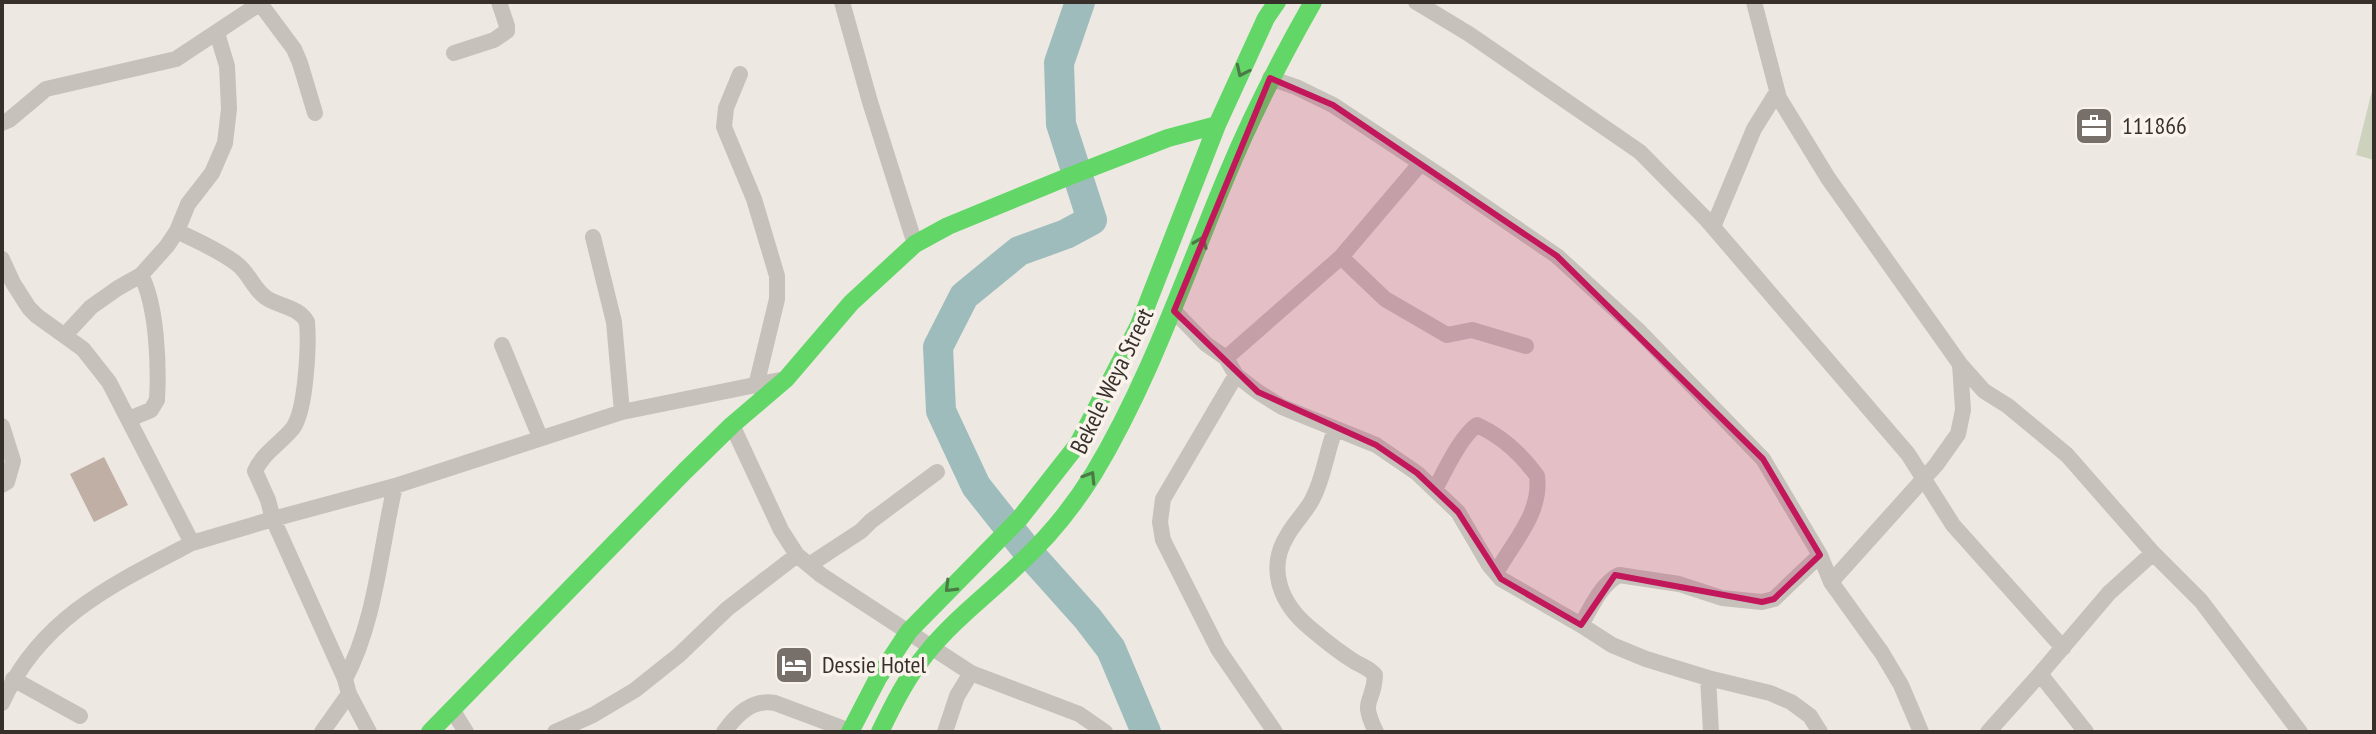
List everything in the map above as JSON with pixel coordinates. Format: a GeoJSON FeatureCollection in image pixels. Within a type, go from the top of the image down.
{"type":"FeatureCollection","features":[{"type":"Feature","properties":{"kind":"main road"},"geometry":{"type":"LineString","coordinates":[[850,731],[878,678],[909,631],[1020,518],[1078,444],[1139,325],[1217,125],[1266,18],[1277,2]]}},
{"type":"Feature","properties":{"kind":"main road","name":"Bekele Weya Street"},"geometry":{"type":"LineString","coordinates":[[880,732],[895,702],[931,647],[1044,540],[1094,473],[1138,391],[1174,311],[1270,78],[1313,2]]}},
{"type":"Feature","properties":{"kind":"main road"},"geometry":{"type":"LineString","coordinates":[[430,732],[732,425],[786,379],[851,303],[915,244],[948,226],[1168,138],[1217,125]]}},
{"type":"Feature","properties":{"kind":"street"},"geometry":{"type":"LineString","coordinates":[[2,123],[46,89],[176,59],[260,2],[294,49],[315,113]]}},
{"type":"Feature","properties":{"kind":"street"},"geometry":{"type":"LineString","coordinates":[[454,53],[494,40],[507,31],[499,2]]}},
{"type":"Feature","properties":{"kind":"street"},"geometry":{"type":"LineString","coordinates":[[1416,2],[1469,34],[1640,152],[1713,227],[1908,454],[1953,525],[2063,648]]}},
{"type":"Feature","properties":{"kind":"street"},"geometry":{"type":"LineString","coordinates":[[1754,2],[1777,92],[1828,178],[1960,364],[1984,391],[2008,406],[2067,455],[2153,553],[2201,601],[2300,732]]}},
{"type":"Feature","properties":{"kind":"street"},"geometry":{"type":"LineString","coordinates":[[847,4],[870,102],[915,244]]}},
{"type":"Feature","properties":{"kind":"street"},"geometry":{"type":"LineString","coordinates":[[65,335],[91,307],[141,275],[167,246],[188,204],[212,173],[225,143],[229,109],[227,66],[217,33]]}},
{"type":"Feature","properties":{"kind":"street"},"geometry":{"type":"LineString","coordinates":[[740,74],[726,108],[724,127],[754,199],[777,276],[777,299],[756,386]]}},
{"type":"Feature","properties":{"kind":"street"},"geometry":{"type":"LineString","coordinates":[[1270,78],[1333,105],[1557,256],[1640,332],[1763,459],[1820,555],[1831,582],[1901,685],[1921,732]]}},
{"type":"Feature","properties":{"kind":"street"},"geometry":{"type":"LineString","coordinates":[[1713,227],[1754,129],[1777,92]]}},
{"type":"Feature","properties":{"kind":"street"},"geometry":{"type":"LineString","coordinates":[[1226,358],[1341,257],[1420,164]]}},
{"type":"Feature","properties":{"kind":"street"},"geometry":{"type":"LineString","coordinates":[[177,231],[238,264],[257,290],[269,300],[303,315],[307,322],[303,403],[299,418],[255,471],[273,519],[369,732]]}},
{"type":"Feature","properties":{"kind":"street"},"geometry":{"type":"LineString","coordinates":[[593,237],[614,322],[622,412]]}},
{"type":"Feature","properties":{"kind":"street"},"geometry":{"type":"LineString","coordinates":[[1341,257],[1385,299],[1447,335],[1472,330],[1526,346]]}},
{"type":"Feature","properties":{"kind":"street"},"geometry":{"type":"LineString","coordinates":[[2,259],[29,308],[83,349],[109,382],[192,543]]}},
{"type":"Feature","properties":{"kind":"street"},"geometry":{"type":"LineString","coordinates":[[129,419],[151,410],[157,400],[154,311],[141,275]]}},
{"type":"Feature","properties":{"kind":"street"},"geometry":{"type":"LineString","coordinates":[[1174,311],[1206,344],[1226,358],[1236,375],[1282,407],[1376,445],[1417,473],[1458,512],[1501,579],[1612,645],[1791,702],[1810,716],[1820,732]]}},
{"type":"Feature","properties":{"kind":"street"},"geometry":{"type":"LineString","coordinates":[[502,345],[540,437]]}},
{"type":"Feature","properties":{"kind":"street"},"geometry":{"type":"LineString","coordinates":[[1831,582],[1936,465],[1958,434],[1963,410],[1960,364]]}},
{"type":"Feature","properties":{"kind":"street"},"geometry":{"type":"LineString","coordinates":[[1236,375],[1163,499],[1160,522],[1163,540],[1218,649],[1275,732]]}},
{"type":"Feature","properties":{"kind":"street"},"geometry":{"type":"LineString","coordinates":[[2,703],[23,663],[53,628],[113,584],[192,543],[395,486],[622,412],[786,379]]}},
{"type":"Feature","properties":{"kind":"street"},"geometry":{"type":"LineString","coordinates":[[732,425],[781,530],[803,560],[971,673],[1079,714],[1105,732]]}},
{"type":"Feature","properties":{"kind":"street"},"geometry":{"type":"LineString","coordinates":[[1435,489],[1461,445],[1477,425],[1498,437],[1537,476],[1535,505],[1496,573]]}},
{"type":"Feature","properties":{"kind":"street"},"geometry":{"type":"LineString","coordinates":[[2,426],[13,461],[7,482],[2,485]]}},
{"type":"Feature","properties":{"kind":"street"},"geometry":{"type":"LineString","coordinates":[[1335,430],[1316,490],[1286,537],[1279,554],[1280,591],[1293,612],[1309,628],[1375,675],[1366,707],[1376,732]]}},
{"type":"Feature","properties":{"kind":"street"},"geometry":{"type":"LineString","coordinates":[[555,732],[593,715],[635,690],[679,655],[727,609],[803,560],[861,531],[937,472]]}},
{"type":"Feature","properties":{"kind":"street"},"geometry":{"type":"LineString","coordinates":[[322,732],[347,686],[372,600],[395,486]]}},
{"type":"Feature","properties":{"kind":"street"},"geometry":{"type":"LineString","coordinates":[[1988,732],[2109,593],[2153,553]]}},
{"type":"Feature","properties":{"kind":"street"},"geometry":{"type":"LineString","coordinates":[[1581,625],[1614,576],[1679,584],[1722,598],[1762,602],[1774,599],[1820,555]]}},
{"type":"Feature","properties":{"kind":"street"},"geometry":{"type":"LineString","coordinates":[[945,732],[957,696],[971,673]]}},
{"type":"Feature","properties":{"kind":"street"},"geometry":{"type":"LineString","coordinates":[[2040,674],[2086,732]]}},
{"type":"Feature","properties":{"kind":"street"},"geometry":{"type":"LineString","coordinates":[[1708,678],[1711,732]]}},
{"type":"Feature","properties":{"kind":"street"},"geometry":{"type":"LineString","coordinates":[[13,679],[80,716]]}},
{"type":"Feature","properties":{"kind":"street"},"geometry":{"type":"LineString","coordinates":[[724,732],[749,706],[765,701],[850,731]]}},
{"type":"Feature","properties":{"kind":"street"},"geometry":{"type":"LineString","coordinates":[[453,711],[466,732]]}},
{"type":"Feature","properties":{"kind":"highlighted area"},"geometry":{"type":"Polygon","coordinates":[[[1270,78],[1333,105],[1557,256],[1763,459],[1820,555],[1774,599],[1762,602],[1615,575],[1581,625],[1501,579],[1458,512],[1417,473],[1376,445],[1258,392],[1174,311],[1270,78]]]}},
{"type":"Feature","properties":{"kind":"green space"},"geometry":{"type":"Polygon","coordinates":[[[2374,83],[2374,160],[2356,155],[2374,83]]]}},
{"type":"Feature","properties":{"kind":"building"},"geometry":{"type":"Polygon","coordinates":[[[104,457],[128,505],[94,522],[70,474],[104,457]]]}},
{"type":"Feature","properties":{"kind":"waterway"},"geometry":{"type":"LineString","coordinates":[[1080,2],[1059,63],[1061,124],[1092,220],[1066,234],[1019,251],[964,296],[938,347],[941,411],[976,486],[1111,649],[1146,732]]}},
{"type":"Feature","properties":{"kind":"traffic: fast"},"geometry":{"type":"LineString","coordinates":[[850,732],[878,678],[909,631],[1020,518],[1078,444],[1139,325],[1217,125],[1266,18],[1277,2]]}},
{"type":"Feature","properties":{"kind":"traffic: fast"},"geometry":{"type":"LineString","coordinates":[[880,732],[926,654],[958,619],[1039,545],[1094,473],[1150,364],[1246,131],[1313,2]]}},
{"type":"Feature","properties":{"kind":"traffic: fast"},"geometry":{"type":"LineString","coordinates":[[430,732],[685,471],[786,379],[851,303],[915,244],[948,226],[1065,178],[1168,138],[1217,125]]}},
{"type":"Feature","properties":{"kind":"place","name":"111866"},"geometry":{"type":"Point","coordinates":[2094,126]}},
{"type":"Feature","properties":{"kind":"place","name":"Dessie Hotel"},"geometry":{"type":"Point","coordinates":[794,665]}}]}
